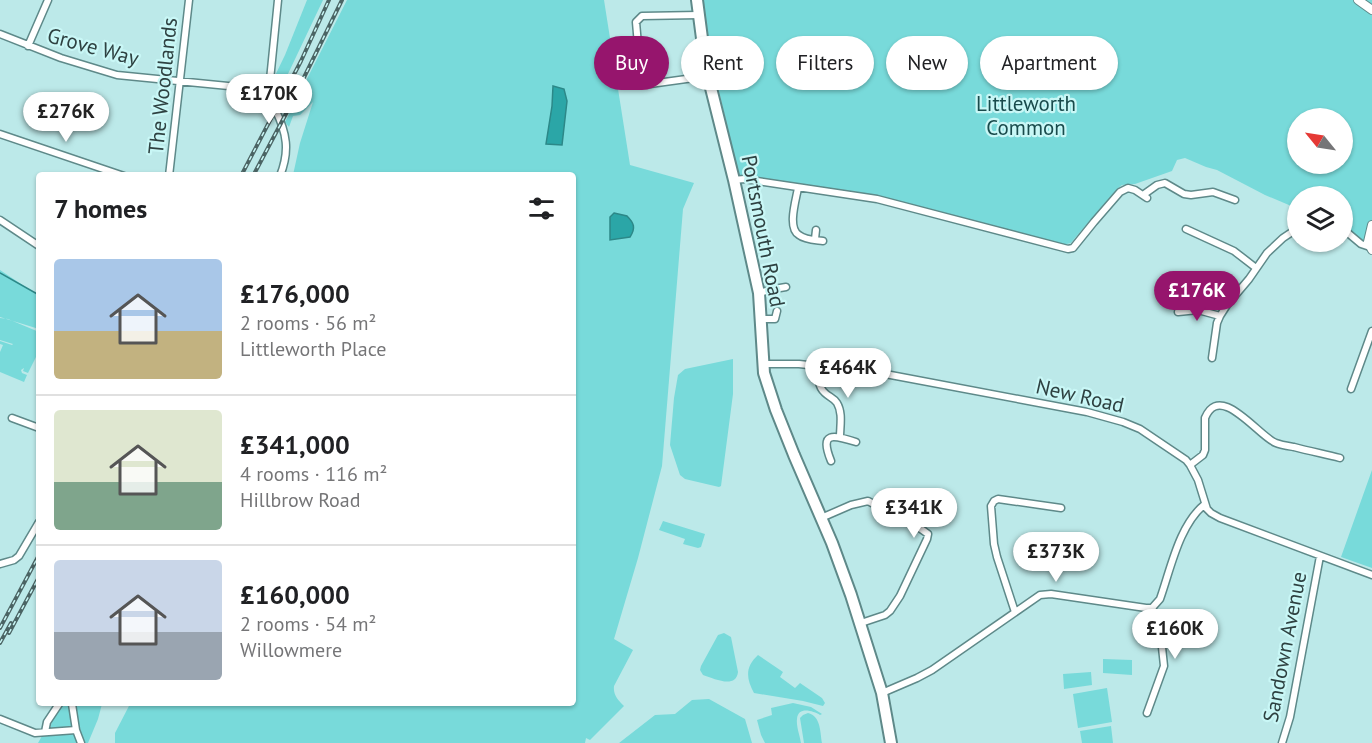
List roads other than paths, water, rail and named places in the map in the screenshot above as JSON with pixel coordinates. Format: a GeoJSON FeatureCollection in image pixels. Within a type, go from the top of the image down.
{"type":"FeatureCollection","features":[{"type":"Feature","properties":{"kind":"main road","name":"Portsmouth Road"},"geometry":{"type":"LineString","coordinates":[[697,0],[702,36]]}},
{"type":"Feature","properties":{"kind":"main road","name":"Portsmouth Road"},"geometry":{"type":"LineString","coordinates":[[712,90],[759,293],[762,364],[776,410],[861,623],[882,693],[892,741]]}},
{"type":"Feature","properties":{"kind":"street"},"geometry":{"type":"LineString","coordinates":[[28,46],[48,0]]}},
{"type":"Feature","properties":{"kind":"street","name":"The Woodlands"},"geometry":{"type":"LineString","coordinates":[[169,172],[189,0]]}},
{"type":"Feature","properties":{"kind":"street"},"geometry":{"type":"LineString","coordinates":[[278,0],[269,90],[271,103],[286,139],[287,154],[281,172]]}},
{"type":"Feature","properties":{"kind":"street"},"geometry":{"type":"LineString","coordinates":[[1358,0],[1372,10]]}},
{"type":"Feature","properties":{"kind":"street"},"geometry":{"type":"LineString","coordinates":[[637,36],[636,22],[642,16],[699,15]]}},
{"type":"Feature","properties":{"kind":"street","name":"Grove Way"},"geometry":{"type":"LineString","coordinates":[[0,34],[61,58],[117,75],[269,90]]}},
{"type":"Feature","properties":{"kind":"street"},"geometry":{"type":"LineString","coordinates":[[0,134],[112,172]]}},
{"type":"Feature","properties":{"kind":"street"},"geometry":{"type":"LineString","coordinates":[[734,180],[744,179],[877,199],[1068,249],[1074,248],[1086,230],[1120,192],[1128,188],[1145,197],[1157,185],[1165,183],[1184,194],[1213,192],[1235,200]]}},
{"type":"Feature","properties":{"kind":"street"},"geometry":{"type":"LineString","coordinates":[[798,188],[793,226],[795,232],[800,236],[823,241]]}},
{"type":"Feature","properties":{"kind":"street"},"geometry":{"type":"LineString","coordinates":[[0,220],[36,244]]}},
{"type":"Feature","properties":{"kind":"street"},"geometry":{"type":"LineString","coordinates":[[1371,249],[1368,242],[1372,225]]}},
{"type":"Feature","properties":{"kind":"street"},"geometry":{"type":"LineString","coordinates":[[1185,229],[1234,251],[1256,268]]}},
{"type":"Feature","properties":{"kind":"street"},"geometry":{"type":"LineString","coordinates":[[815,239],[816,230]]}},
{"type":"Feature","properties":{"kind":"street"},"geometry":{"type":"LineString","coordinates":[[1212,358],[1220,316],[1267,253],[1287,235]]}},
{"type":"Feature","properties":{"kind":"street"},"geometry":{"type":"LineString","coordinates":[[1353,237],[1371,249]]}},
{"type":"Feature","properties":{"kind":"street"},"geometry":{"type":"LineString","coordinates":[[769,273],[774,289]]}},
{"type":"Feature","properties":{"kind":"street"},"geometry":{"type":"LineString","coordinates":[[759,293],[786,287]]}},
{"type":"Feature","properties":{"kind":"street"},"geometry":{"type":"LineString","coordinates":[[1178,312],[1204,310],[1220,316]]}},
{"type":"Feature","properties":{"kind":"street"},"geometry":{"type":"LineString","coordinates":[[761,319],[776,319],[777,311]]}},
{"type":"Feature","properties":{"kind":"street"},"geometry":{"type":"LineString","coordinates":[[1351,389],[1372,331]]}},
{"type":"Feature","properties":{"kind":"street","name":"New Road"},"geometry":{"type":"LineString","coordinates":[[762,364],[819,365],[880,373],[1112,418],[1140,429],[1178,454],[1190,465],[1198,480],[1205,504]]}},
{"type":"Feature","properties":{"kind":"street"},"geometry":{"type":"LineString","coordinates":[[819,365],[819,382],[826,394],[836,402],[841,415],[840,437]]}},
{"type":"Feature","properties":{"kind":"street"},"geometry":{"type":"LineString","coordinates":[[1190,465],[1203,455],[1207,415],[1209,411],[1219,406],[1235,410],[1275,443],[1332,460],[1340,458]]}},
{"type":"Feature","properties":{"kind":"street"},"geometry":{"type":"LineString","coordinates":[[841,415],[849,416]]}},
{"type":"Feature","properties":{"kind":"street"},"geometry":{"type":"LineString","coordinates":[[12,418],[36,427]]}},
{"type":"Feature","properties":{"kind":"street"},"geometry":{"type":"LineString","coordinates":[[831,461],[826,441],[829,438],[840,437],[856,442]]}},
{"type":"Feature","properties":{"kind":"street"},"geometry":{"type":"LineString","coordinates":[[1015,612],[994,543],[992,506],[994,501],[998,499],[1061,508]]}},
{"type":"Feature","properties":{"kind":"street"},"geometry":{"type":"LineString","coordinates":[[821,518],[851,505],[868,501],[928,534],[894,605],[885,615],[861,623]]}},
{"type":"Feature","properties":{"kind":"street"},"geometry":{"type":"LineString","coordinates":[[882,693],[932,670],[1015,612],[1045,594],[1152,608],[1160,599],[1187,525],[1194,514],[1205,504],[1211,513],[1220,518],[1372,575]]}},
{"type":"Feature","properties":{"kind":"street"},"geometry":{"type":"LineString","coordinates":[[0,564],[19,556],[36,528]]}},
{"type":"Feature","properties":{"kind":"street","name":"Sandown Avenue"},"geometry":{"type":"LineString","coordinates":[[1282,743],[1290,717],[1320,556]]}},
{"type":"Feature","properties":{"kind":"street"},"geometry":{"type":"LineString","coordinates":[[1147,713],[1164,666],[1159,619],[1152,608]]}},
{"type":"Feature","properties":{"kind":"street"},"geometry":{"type":"LineString","coordinates":[[1143,700],[1151,704]]}},
{"type":"Feature","properties":{"kind":"street"},"geometry":{"type":"LineString","coordinates":[[45,732],[47,722],[59,706]]}},
{"type":"Feature","properties":{"kind":"street"},"geometry":{"type":"LineString","coordinates":[[72,706],[76,730],[81,743]]}},
{"type":"Feature","properties":{"kind":"street"},"geometry":{"type":"LineString","coordinates":[[0,719],[35,733],[76,730]]}},
{"type":"Feature","properties":{"kind":"waterway"},"geometry":{"type":"LineString","coordinates":[[0,273],[36,293]]}},
{"type":"Feature","properties":{"kind":"railway"},"geometry":{"type":"LineString","coordinates":[[243,172],[301,61],[329,0]]}},
{"type":"Feature","properties":{"kind":"railway"},"geometry":{"type":"LineString","coordinates":[[255,172],[342,0]]}},
{"type":"Feature","properties":{"kind":"railway"},"geometry":{"type":"LineString","coordinates":[[0,628],[36,561]]}},
{"type":"Feature","properties":{"kind":"railway"},"geometry":{"type":"LineString","coordinates":[[9,633],[36,583]]}},
{"type":"Feature","properties":{"kind":"railway"},"geometry":{"type":"LineString","coordinates":[[0,643],[11,623]]}},
{"type":"Feature","properties":{"kind":"park label","name":"Littleworth Common"},"geometry":{"type":"Point","coordinates":[1026,116]}}]}
